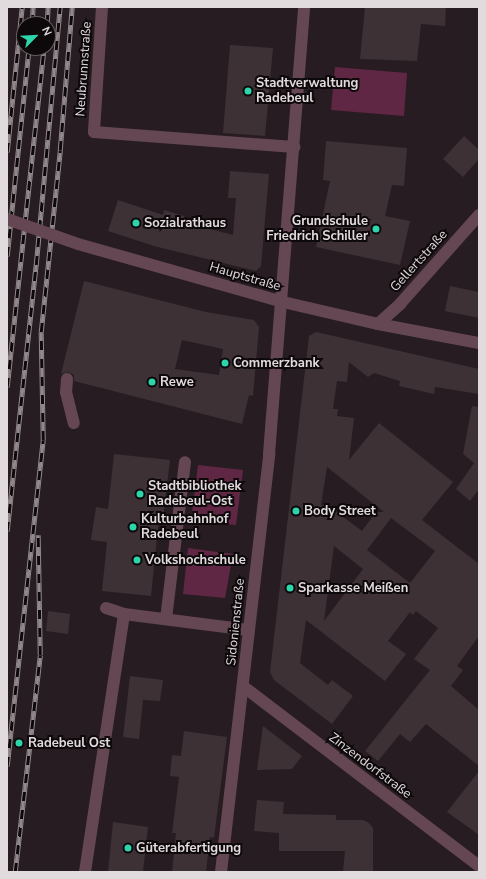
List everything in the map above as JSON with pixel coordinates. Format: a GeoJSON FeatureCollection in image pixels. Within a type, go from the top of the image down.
{"type":"FeatureCollection","features":[{"type":"Feature","properties":{"kind":"street","name":"Neubrunnstraße"},"geometry":{"type":"LineString","coordinates":[[102,7],[94,132],[294,147]]}},
{"type":"Feature","properties":{"kind":"street","name":"Sidonienstraße"},"geometry":{"type":"LineString","coordinates":[[221,872],[244,687],[283,302],[304,7]]}},
{"type":"Feature","properties":{"kind":"street","name":"Gellertstraße"},"geometry":{"type":"LineString","coordinates":[[378,324],[400,304],[479,215]]}},
{"type":"Feature","properties":{"kind":"street","name":"Hauptstraße"},"geometry":{"type":"LineString","coordinates":[[7,219],[78,244],[283,302],[378,324],[479,343]]}},
{"type":"Feature","properties":{"kind":"street"},"geometry":{"type":"LineString","coordinates":[[67,379],[66,392],[74,423]]}},
{"type":"Feature","properties":{"kind":"street"},"geometry":{"type":"LineString","coordinates":[[166,619],[185,462]]}},
{"type":"Feature","properties":{"kind":"street"},"geometry":{"type":"LineString","coordinates":[[106,608],[124,614],[249,630]]}},
{"type":"Feature","properties":{"kind":"street"},"geometry":{"type":"LineString","coordinates":[[85,872],[124,614]]}},
{"type":"Feature","properties":{"kind":"street","name":"Zinzendorfstraße"},"geometry":{"type":"LineString","coordinates":[[244,687],[479,866]]}},
{"type":"Feature","properties":{"kind":"shaded area"},"geometry":{"type":"Polygon","coordinates":[[[335,67],[407,73],[404,116],[331,110],[335,67]]]}},
{"type":"Feature","properties":{"kind":"shaded area"},"geometry":{"type":"Polygon","coordinates":[[[198,465],[243,470],[236,525],[191,521],[198,465]]]}},
{"type":"Feature","properties":{"kind":"shaded area"},"geometry":{"type":"Polygon","coordinates":[[[188,548],[233,554],[225,598],[183,594],[188,548]]]}},
{"type":"Feature","properties":{"kind":"building"},"geometry":{"type":"Polygon","coordinates":[[[365,7],[446,7],[445,26],[421,24],[417,61],[360,59],[365,7]]]}},
{"type":"Feature","properties":{"kind":"building","name":"Stadtverwaltung Radebeul"},"geometry":{"type":"Polygon","coordinates":[[[230,45],[273,48],[265,136],[223,133],[230,45]]]}},
{"type":"Feature","properties":{"kind":"building"},"geometry":{"type":"Polygon","coordinates":[[[464,136],[479,150],[479,159],[463,177],[443,159],[464,136]]]}},
{"type":"Feature","properties":{"kind":"building"},"geometry":{"type":"Polygon","coordinates":[[[326,141],[407,148],[404,186],[392,185],[385,216],[410,221],[400,265],[316,247],[330,181],[323,180],[326,141]]]}},
{"type":"Feature","properties":{"kind":"building"},"geometry":{"type":"Polygon","coordinates":[[[230,171],[269,174],[261,266],[256,271],[154,246],[108,231],[118,200],[163,215],[164,210],[184,216],[183,222],[233,235],[236,198],[228,198],[230,171]]]}},
{"type":"Feature","properties":{"kind":"building"},"geometry":{"type":"Polygon","coordinates":[[[84,281],[206,312],[254,320],[259,327],[253,396],[249,395],[242,424],[74,381],[74,375],[68,372],[61,374],[84,281]],[[182,340],[175,369],[219,375],[223,349],[182,340]]]}},
{"type":"Feature","properties":{"kind":"building"},"geometry":{"type":"Polygon","coordinates":[[[450,286],[479,292],[479,318],[445,311],[450,286]]]}},
{"type":"Feature","properties":{"kind":"building"},"geometry":{"type":"Polygon","coordinates":[[[316,332],[479,369],[479,394],[435,387],[434,394],[399,386],[400,381],[374,373],[368,377],[349,362],[347,382],[337,381],[333,409],[338,409],[337,416],[354,418],[349,460],[379,423],[453,482],[422,520],[479,564],[479,636],[457,666],[463,670],[451,686],[479,710],[479,766],[426,724],[410,742],[400,734],[378,761],[365,751],[430,670],[414,659],[438,628],[416,611],[413,615],[410,612],[388,641],[406,654],[385,681],[306,620],[300,663],[328,685],[332,680],[353,696],[332,724],[274,680],[270,672],[309,336],[316,332]],[[327,467],[321,505],[334,506],[334,510],[362,531],[376,512],[384,512],[327,467]],[[391,518],[367,550],[410,583],[435,551],[391,518]],[[334,546],[324,621],[363,569],[334,546]]]}},
{"type":"Feature","properties":{"kind":"building"},"geometry":{"type":"Polygon","coordinates":[[[472,406],[479,407],[479,489],[470,501],[456,489],[474,463],[463,454],[472,406]]]}},
{"type":"Feature","properties":{"kind":"building","name":"Kulturbahnhof Radebeul"},"geometry":{"type":"Polygon","coordinates":[[[114,454],[170,460],[163,518],[159,518],[151,596],[102,591],[107,542],[91,540],[96,507],[108,509],[114,454]]]}},
{"type":"Feature","properties":{"kind":"building"},"geometry":{"type":"Polygon","coordinates":[[[48,611],[70,614],[68,634],[46,631],[48,611]]]}},
{"type":"Feature","properties":{"kind":"building"},"geometry":{"type":"Polygon","coordinates":[[[130,676],[163,680],[160,701],[143,700],[139,739],[123,737],[130,676]]]}},
{"type":"Feature","properties":{"kind":"building"},"geometry":{"type":"Polygon","coordinates":[[[263,726],[302,756],[292,769],[257,770],[263,726]]]}},
{"type":"Feature","properties":{"kind":"building"},"geometry":{"type":"Polygon","coordinates":[[[184,731],[227,737],[214,838],[210,837],[206,872],[172,872],[176,833],[172,833],[179,777],[170,776],[172,755],[181,756],[184,731]]]}},
{"type":"Feature","properties":{"kind":"building"},"geometry":{"type":"Polygon","coordinates":[[[479,771],[479,835],[447,812],[479,771]]]}},
{"type":"Feature","properties":{"kind":"building"},"geometry":{"type":"Polygon","coordinates":[[[257,800],[284,802],[283,814],[336,815],[336,820],[363,820],[369,823],[373,828],[373,872],[343,872],[345,851],[279,851],[279,833],[254,831],[257,800]]]}},
{"type":"Feature","properties":{"kind":"building","name":"Güterabfertigung"},"geometry":{"type":"Polygon","coordinates":[[[113,822],[148,827],[143,872],[108,872],[113,822]]]}},
{"type":"Feature","properties":{"kind":"railway"},"geometry":{"type":"LineString","coordinates":[[7,152],[22,7]]}},
{"type":"Feature","properties":{"kind":"railway"},"geometry":{"type":"LineString","coordinates":[[32,16],[33,7]]}},
{"type":"Feature","properties":{"kind":"railway"},"geometry":{"type":"LineString","coordinates":[[47,16],[48,7]]}},
{"type":"Feature","properties":{"kind":"railway"},"geometry":{"type":"LineString","coordinates":[[7,531],[36,265],[60,7]]}},
{"type":"Feature","properties":{"kind":"railway"},"geometry":{"type":"LineString","coordinates":[[7,766],[43,440],[41,332],[60,150],[72,7]]}},
{"type":"Feature","properties":{"kind":"railway"},"geometry":{"type":"LineString","coordinates":[[7,256],[28,56]]}},
{"type":"Feature","properties":{"kind":"railway"},"geometry":{"type":"LineString","coordinates":[[7,387],[43,56]]}},
{"type":"Feature","properties":{"kind":"railway"},"geometry":{"type":"LineString","coordinates":[[15,872],[40,655],[38,535]]}},
{"type":"Feature","properties":{"kind":"place","name":"Stadtverwaltung Radebeul"},"geometry":{"type":"Point","coordinates":[248,91]}},
{"type":"Feature","properties":{"kind":"place","name":"Sozialrathaus"},"geometry":{"type":"Point","coordinates":[136,223]}},
{"type":"Feature","properties":{"kind":"place","name":"Grundschule Friedrich Schiller"},"geometry":{"type":"Point","coordinates":[376,229]}},
{"type":"Feature","properties":{"kind":"place","name":"Commerzbank"},"geometry":{"type":"Point","coordinates":[225,363]}},
{"type":"Feature","properties":{"kind":"place","name":"Rewe"},"geometry":{"type":"Point","coordinates":[152,382]}},
{"type":"Feature","properties":{"kind":"place","name":"Stadtbibliothek Radebeul-Ost"},"geometry":{"type":"Point","coordinates":[140,494]}},
{"type":"Feature","properties":{"kind":"place","name":"Body Street"},"geometry":{"type":"Point","coordinates":[296,511]}},
{"type":"Feature","properties":{"kind":"place","name":"Kulturbahnhof Radebeul"},"geometry":{"type":"Point","coordinates":[133,527]}},
{"type":"Feature","properties":{"kind":"place","name":"Volkshochschule"},"geometry":{"type":"Point","coordinates":[137,560]}},
{"type":"Feature","properties":{"kind":"place","name":"Sparkasse Meißen"},"geometry":{"type":"Point","coordinates":[290,588]}},
{"type":"Feature","properties":{"kind":"place","name":"Radebeul Ost"},"geometry":{"type":"Point","coordinates":[19,743]}},
{"type":"Feature","properties":{"kind":"place","name":"Güterabfertigung"},"geometry":{"type":"Point","coordinates":[128,848]}}]}
